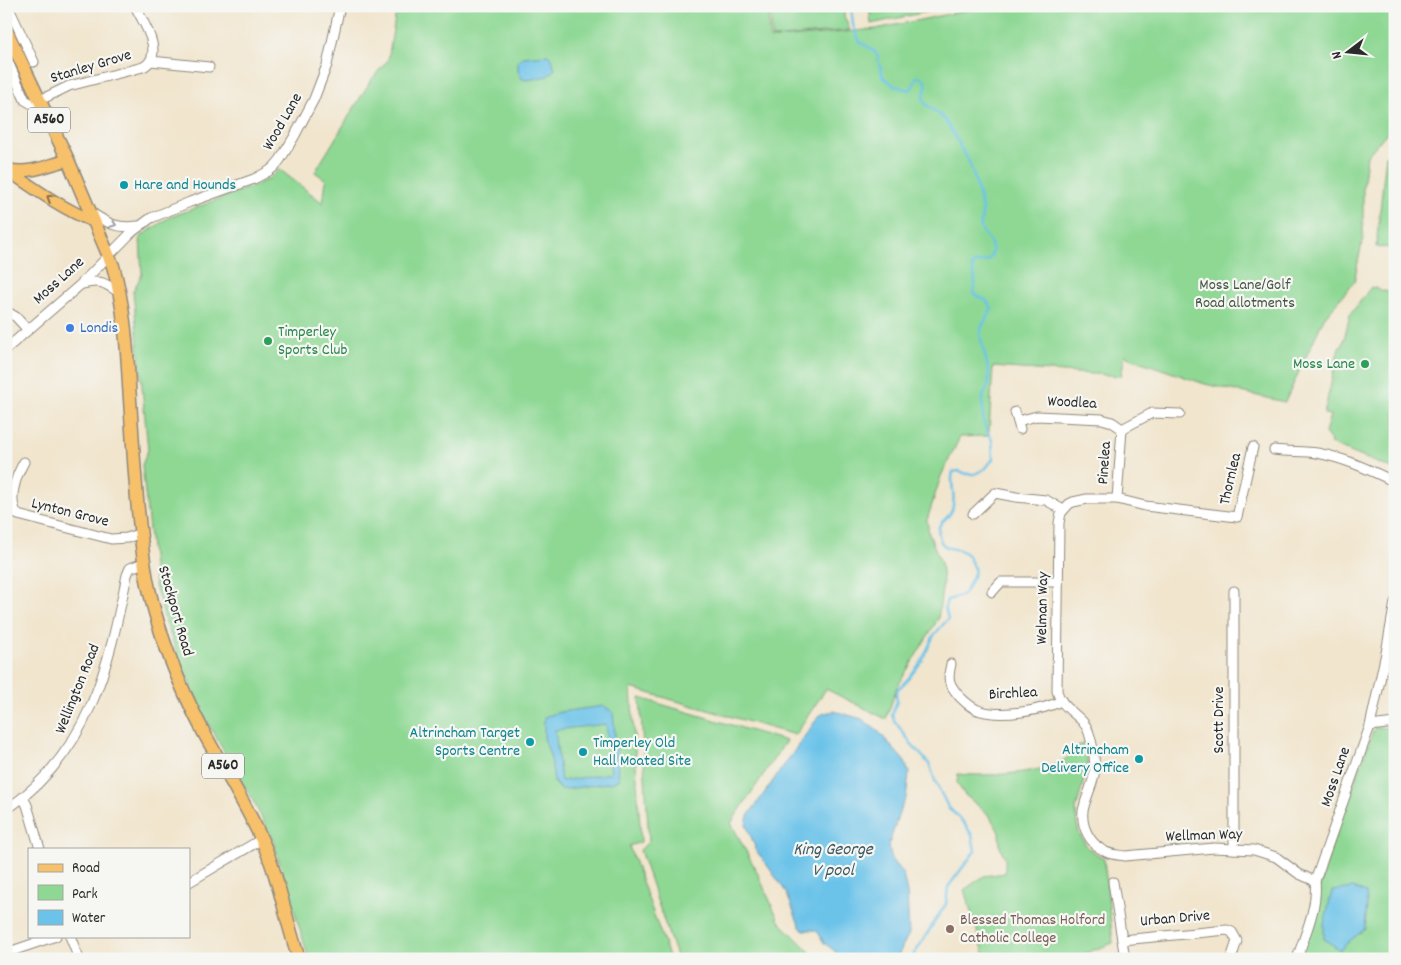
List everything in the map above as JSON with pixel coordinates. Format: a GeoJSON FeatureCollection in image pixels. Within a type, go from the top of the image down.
{"type":"FeatureCollection","features":[{"type":"Feature","properties":{"kind":"highway","name":"A560"},"geometry":{"type":"LineString","coordinates":[[6,30],[17,40],[40,101],[68,160]]}},
{"type":"Feature","properties":{"kind":"highway","name":"Stockport Road"},"geometry":{"type":"LineString","coordinates":[[68,160],[113,266],[120,293],[126,348],[134,466],[144,564],[149,590],[168,651],[183,688],[203,732],[262,839],[275,875],[299,959]]}},
{"type":"Feature","properties":{"kind":"main road"},"geometry":{"type":"LineString","coordinates":[[6,169],[26,172],[68,160]]}},
{"type":"Feature","properties":{"kind":"main road"},"geometry":{"type":"LineString","coordinates":[[6,169],[69,210],[80,216],[91,216]]}},
{"type":"Feature","properties":{"kind":"street"},"geometry":{"type":"LineString","coordinates":[[8,6],[17,40]]}},
{"type":"Feature","properties":{"kind":"street"},"geometry":{"type":"LineString","coordinates":[[135,6],[153,45],[154,53],[151,60],[209,67]]}},
{"type":"Feature","properties":{"kind":"street"},"geometry":{"type":"LineString","coordinates":[[141,19],[142,6]]}},
{"type":"Feature","properties":{"kind":"street","name":"Wood Lane"},"geometry":{"type":"LineString","coordinates":[[108,255],[151,218],[254,179],[274,167],[294,137],[318,91],[327,64],[340,6]]}},
{"type":"Feature","properties":{"kind":"street"},"geometry":{"type":"LineString","coordinates":[[6,57],[25,64]]}},
{"type":"Feature","properties":{"kind":"street","name":"Stanley Grove"},"geometry":{"type":"LineString","coordinates":[[40,101],[65,88],[143,67],[151,60]]}},
{"type":"Feature","properties":{"kind":"street"},"geometry":{"type":"LineString","coordinates":[[91,216],[114,226],[126,228],[140,226]]}},
{"type":"Feature","properties":{"kind":"street","name":"Moss Lane"},"geometry":{"type":"LineString","coordinates":[[6,349],[80,285],[108,255]]}},
{"type":"Feature","properties":{"kind":"street"},"geometry":{"type":"LineString","coordinates":[[80,285],[96,281],[108,285],[120,293]]}},
{"type":"Feature","properties":{"kind":"street"},"geometry":{"type":"LineString","coordinates":[[6,311],[16,317],[28,330]]}},
{"type":"Feature","properties":{"kind":"street"},"geometry":{"type":"LineString","coordinates":[[1122,428],[1152,413],[1180,414]]}},
{"type":"Feature","properties":{"kind":"street","name":"Woodlea"},"geometry":{"type":"LineString","coordinates":[[1018,421],[1037,416],[1102,418],[1122,428]]}},
{"type":"Feature","properties":{"kind":"street","name":"Pinelea"},"geometry":{"type":"LineString","coordinates":[[1117,499],[1122,428]]}},
{"type":"Feature","properties":{"kind":"street","name":"Thornlea"},"geometry":{"type":"LineString","coordinates":[[1117,499],[1145,506],[1237,517],[1253,447]]}},
{"type":"Feature","properties":{"kind":"street"},"geometry":{"type":"LineString","coordinates":[[1274,450],[1307,452],[1335,457],[1395,482]]}},
{"type":"Feature","properties":{"kind":"street","name":"Lynton Grove"},"geometry":{"type":"LineString","coordinates":[[24,462],[16,477],[14,490],[14,506],[18,515],[111,539],[127,538],[141,534]]}},
{"type":"Feature","properties":{"kind":"street"},"geometry":{"type":"LineString","coordinates":[[973,514],[995,493],[1016,498],[1046,500],[1063,510],[1069,504],[1080,500],[1117,499]]}},
{"type":"Feature","properties":{"kind":"street","name":"Welman Way"},"geometry":{"type":"LineString","coordinates":[[1061,701],[1057,681],[1058,523],[1063,510]]}},
{"type":"Feature","properties":{"kind":"street","name":"Wellington Road"},"geometry":{"type":"LineString","coordinates":[[6,810],[24,798],[60,761],[78,733],[106,667],[127,575],[130,568],[144,564]]}},
{"type":"Feature","properties":{"kind":"street"},"geometry":{"type":"LineString","coordinates":[[992,592],[1001,582],[1058,582]]}},
{"type":"Feature","properties":{"kind":"street","name":"Scott Drive"},"geometry":{"type":"LineString","coordinates":[[1234,591],[1234,848]]}},
{"type":"Feature","properties":{"kind":"street","name":"Moss Lane"},"geometry":{"type":"LineString","coordinates":[[1297,959],[1315,899],[1315,881],[1370,726],[1395,602]]}},
{"type":"Feature","properties":{"kind":"street","name":"Birchlea"},"geometry":{"type":"LineString","coordinates":[[951,664],[944,683],[972,707],[981,711],[994,713],[1031,711],[1042,709],[1061,701]]}},
{"type":"Feature","properties":{"kind":"street","name":"Wellman Way"},"geometry":{"type":"LineString","coordinates":[[1061,701],[1085,724],[1092,744],[1094,774],[1084,810],[1083,821],[1089,837],[1094,843],[1107,852],[1125,856],[1214,848],[1254,850],[1280,859],[1300,874],[1315,881]]}},
{"type":"Feature","properties":{"kind":"street"},"geometry":{"type":"LineString","coordinates":[[1370,726],[1395,723]]}},
{"type":"Feature","properties":{"kind":"street"},"geometry":{"type":"LineString","coordinates":[[24,798],[40,848]]}},
{"type":"Feature","properties":{"kind":"street"},"geometry":{"type":"LineString","coordinates":[[190,881],[262,839]]}},
{"type":"Feature","properties":{"kind":"street"},"geometry":{"type":"LineString","coordinates":[[1114,882],[1125,959]]}},
{"type":"Feature","properties":{"kind":"street","name":"Urban Drive"},"geometry":{"type":"LineString","coordinates":[[1122,940],[1227,930],[1232,932],[1237,941],[1231,959]]}},
{"type":"Feature","properties":{"kind":"street"},"geometry":{"type":"LineString","coordinates":[[6,953],[50,938]]}},
{"type":"Feature","properties":{"kind":"street"},"geometry":{"type":"LineString","coordinates":[[71,938],[79,959]]}},
{"type":"Feature","properties":{"kind":"green space","name":"Moss Lane/Golf Road allotments"},"geometry":{"type":"Polygon","coordinates":[[[397,6],[767,6],[770,39],[876,29],[988,6],[1395,6],[1395,123],[1367,156],[1363,189],[1363,238],[1354,282],[1324,318],[1285,402],[1205,384],[1127,357],[1125,354],[1121,376],[993,367],[989,431],[987,436],[960,437],[941,476],[927,520],[929,534],[941,563],[943,582],[938,619],[897,687],[886,719],[826,689],[795,735],[631,688],[641,842],[629,846],[670,959],[309,959],[272,838],[249,793],[203,714],[179,659],[155,585],[142,465],[148,450],[133,291],[142,274],[140,237],[168,218],[256,185],[270,178],[279,169],[323,203],[326,180],[315,172],[371,80],[388,60],[397,6]]]}},
{"type":"Feature","properties":{"kind":"green space"},"geometry":{"type":"Polygon","coordinates":[[[769,6],[845,6],[844,16],[850,30],[772,38],[769,6]]]}},
{"type":"Feature","properties":{"kind":"green space"},"geometry":{"type":"Polygon","coordinates":[[[869,6],[954,6],[871,24],[869,6]]]}},
{"type":"Feature","properties":{"kind":"green space"},"geometry":{"type":"Polygon","coordinates":[[[1386,155],[1395,156],[1395,248],[1376,247],[1386,155]]]}},
{"type":"Feature","properties":{"kind":"green space","name":"Moss Lane"},"geometry":{"type":"Polygon","coordinates":[[[1371,287],[1395,294],[1395,470],[1330,444],[1331,441],[1325,433],[1330,415],[1324,414],[1339,347],[1342,347],[1350,315],[1371,287]]]}},
{"type":"Feature","properties":{"kind":"green space"},"geometry":{"type":"Polygon","coordinates":[[[640,698],[786,741],[731,823],[756,870],[779,921],[817,959],[677,959],[640,850],[649,841],[640,698]]]}},
{"type":"Feature","properties":{"kind":"green space"},"geometry":{"type":"Polygon","coordinates":[[[1395,727],[1395,959],[1299,959],[1331,848],[1374,728],[1395,727]]]}},
{"type":"Feature","properties":{"kind":"green space"},"geometry":{"type":"Polygon","coordinates":[[[1084,743],[1088,765],[1076,809],[1077,825],[1080,835],[1088,848],[1104,859],[1113,943],[1070,959],[986,959],[964,890],[984,876],[1005,873],[1005,858],[1000,847],[999,832],[989,815],[964,794],[957,783],[958,774],[1014,773],[1045,768],[1067,758],[1075,748],[1084,743]]]}},
{"type":"Feature","properties":{"kind":"water"},"geometry":{"type":"Polygon","coordinates":[[[548,55],[552,59],[555,69],[548,76],[528,80],[522,79],[518,71],[518,60],[523,57],[548,55]]]}},
{"type":"Feature","properties":{"kind":"water"},"geometry":{"type":"Polygon","coordinates":[[[604,706],[613,712],[619,780],[561,790],[554,782],[551,759],[544,738],[544,717],[560,712],[604,706]],[[606,724],[555,730],[561,781],[611,773],[606,724]]]}},
{"type":"Feature","properties":{"kind":"water","name":"King George V pool"},"geometry":{"type":"Polygon","coordinates":[[[834,711],[862,719],[879,732],[905,762],[909,773],[906,798],[889,844],[891,859],[903,874],[907,893],[909,934],[897,959],[838,959],[836,952],[824,943],[818,932],[804,930],[800,927],[786,892],[757,852],[746,824],[748,816],[819,716],[834,711]]]}},
{"type":"Feature","properties":{"kind":"water"},"geometry":{"type":"Polygon","coordinates":[[[1353,888],[1366,893],[1365,929],[1340,950],[1324,939],[1324,924],[1332,891],[1353,888]]]}},
{"type":"Feature","properties":{"kind":"waterway"},"geometry":{"type":"LineString","coordinates":[[851,6],[853,25],[860,42],[877,55],[883,77],[895,86],[909,90],[912,88],[917,77],[925,80],[924,102],[944,120],[968,159],[977,186],[982,211],[982,232],[992,247],[991,256],[988,260],[975,263],[972,267],[975,278],[974,293],[986,300],[992,309],[982,326],[980,335],[989,372],[988,386],[983,396],[983,419],[992,440],[993,459],[986,468],[975,474],[959,471],[953,472],[954,499],[952,510],[939,526],[939,536],[943,545],[962,551],[967,555],[974,567],[974,573],[967,590],[958,597],[947,600],[945,607],[948,619],[934,635],[922,661],[898,689],[897,701],[892,715],[909,741],[930,765],[935,781],[948,807],[963,822],[972,835],[975,851],[948,887],[946,904],[911,959]]}},
{"type":"Feature","properties":{"kind":"place","name":"Hare and Hounds"},"geometry":{"type":"Point","coordinates":[124,185]}},
{"type":"Feature","properties":{"kind":"place","name":"Londis"},"geometry":{"type":"Point","coordinates":[70,328]}},
{"type":"Feature","properties":{"kind":"place","name":"Timperley Sports Club"},"geometry":{"type":"Point","coordinates":[268,341]}},
{"type":"Feature","properties":{"kind":"place","name":"Moss Lane"},"geometry":{"type":"Point","coordinates":[1365,364]}},
{"type":"Feature","properties":{"kind":"place","name":"Altrincham Target Sports Centre"},"geometry":{"type":"Point","coordinates":[530,742]}},
{"type":"Feature","properties":{"kind":"place","name":"Timperley Old Hall Moated Site"},"geometry":{"type":"Point","coordinates":[583,752]}},
{"type":"Feature","properties":{"kind":"place","name":"Altrincham Delivery Office"},"geometry":{"type":"Point","coordinates":[1139,759]}},
{"type":"Feature","properties":{"kind":"place","name":"Blessed Thomas Holford Catholic College"},"geometry":{"type":"Point","coordinates":[950,929]}}]}
